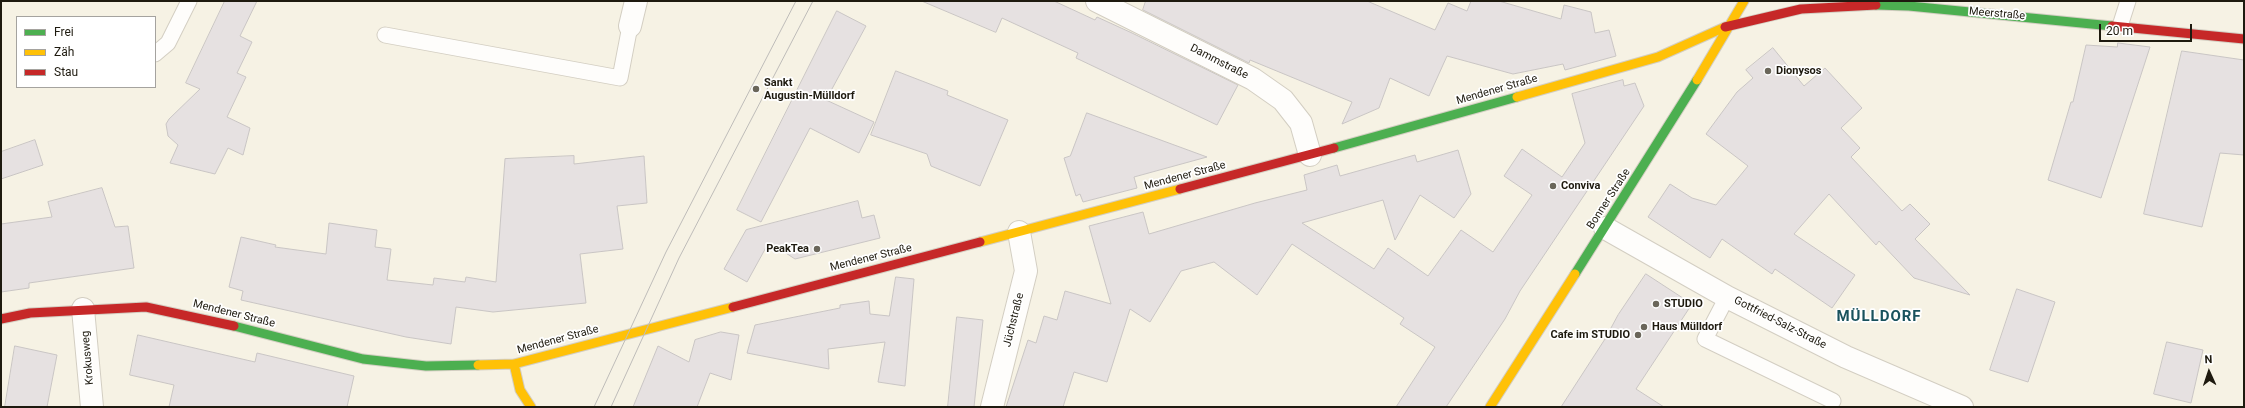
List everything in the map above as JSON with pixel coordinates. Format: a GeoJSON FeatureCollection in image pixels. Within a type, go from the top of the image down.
{"type":"FeatureCollection","features":[{"type":"Feature","properties":{"kind":"street"},"geometry":{"type":"LineString","coordinates":[[630,26],[636,1]]}},
{"type":"Feature","properties":{"kind":"street","name":"Dammstraße"},"geometry":{"type":"LineString","coordinates":[[1097,1],[1253,79],[1283,100],[1301,123],[1310,155]]}},
{"type":"Feature","properties":{"kind":"street","name":"Bonner Straße"},"geometry":{"type":"LineString","coordinates":[[1490,407],[1732,24],[1744,1]]}},
{"type":"Feature","properties":{"kind":"street","name":"Meerstraße"},"geometry":{"type":"LineString","coordinates":[[1732,24],[1801,9],[1906,3],[2244,39]]}},
{"type":"Feature","properties":{"kind":"street","name":"Mendener Straße"},"geometry":{"type":"LineString","coordinates":[[1,319],[30,313],[146,306],[200,317],[363,359],[426,366],[514,364],[763,297],[1019,232],[1310,155],[1658,57],[1732,24]]}},
{"type":"Feature","properties":{"kind":"street","name":"Gottfried-Salz-Straße"},"geometry":{"type":"LineString","coordinates":[[1604,228],[1727,297],[1846,356],[1962,407]]}},
{"type":"Feature","properties":{"kind":"street","name":"Jüchstraße"},"geometry":{"type":"LineString","coordinates":[[992,407],[1026,271],[1019,232]]}},
{"type":"Feature","properties":{"kind":"street","name":"Krokusweg"},"geometry":{"type":"LineString","coordinates":[[83,309],[92,407]]}},
{"type":"Feature","properties":{"kind":"street"},"geometry":{"type":"LineString","coordinates":[[514,364],[520,390],[531,407]]}},
{"type":"Feature","properties":{"kind":"lane"},"geometry":{"type":"LineString","coordinates":[[156,53],[168,43],[189,1]]}},
{"type":"Feature","properties":{"kind":"lane"},"geometry":{"type":"LineString","coordinates":[[2120,26],[2128,1]]}},
{"type":"Feature","properties":{"kind":"lane"},"geometry":{"type":"LineString","coordinates":[[385,36],[620,78],[630,26]]}},
{"type":"Feature","properties":{"kind":"lane"},"geometry":{"type":"LineString","coordinates":[[1727,297],[1705,339],[1833,401]]}},
{"type":"Feature","properties":{"kind":"building"},"geometry":{"type":"Polygon","coordinates":[[[225,1],[257,1],[240,36],[252,42],[237,73],[246,77],[227,117],[250,128],[243,155],[228,148],[215,174],[170,163],[178,145],[168,136],[166,124],[169,119],[200,89],[186,83],[225,1]]]}},
{"type":"Feature","properties":{"kind":"building"},"geometry":{"type":"Polygon","coordinates":[[[922,1],[1054,1],[1095,20],[1097,17],[1238,85],[1217,125],[1076,58],[1078,53],[1002,18],[996,32],[922,1]]]}},
{"type":"Feature","properties":{"kind":"building"},"geometry":{"type":"Polygon","coordinates":[[[1146,1],[1367,1],[1435,30],[1448,3],[1467,11],[1471,1],[1499,1],[1561,19],[1564,5],[1591,12],[1595,33],[1609,30],[1616,56],[1565,70],[1563,64],[1513,74],[1447,56],[1429,96],[1390,78],[1379,108],[1342,124],[1352,102],[1250,60],[1249,63],[1143,10],[1146,1]]]}},
{"type":"Feature","properties":{"kind":"building"},"geometry":{"type":"Polygon","coordinates":[[[837,11],[866,26],[826,100],[874,122],[859,153],[810,128],[761,222],[737,210],[837,11]]]}},
{"type":"Feature","properties":{"kind":"building"},"geometry":{"type":"Polygon","coordinates":[[[2118,43],[2150,47],[2101,198],[2048,180],[2071,102],[2073,102],[2086,45],[2117,47],[2118,43]]]}},
{"type":"Feature","properties":{"kind":"building"},"geometry":{"type":"Polygon","coordinates":[[[1773,48],[1804,86],[1825,68],[1862,108],[1841,128],[1860,148],[1851,157],[1902,211],[1910,204],[1930,224],[1915,239],[1970,295],[1914,278],[1879,241],[1876,245],[1829,194],[1794,234],[1855,275],[1832,308],[1775,269],[1772,274],[1722,239],[1710,258],[1648,217],[1670,184],[1692,198],[1716,205],[1748,166],[1706,134],[1737,92],[1753,78],[1746,70],[1773,48]]]}},
{"type":"Feature","properties":{"kind":"building"},"geometry":{"type":"Polygon","coordinates":[[[2182,51],[2244,60],[2244,155],[2220,153],[2202,227],[2144,214],[2182,51]]]}},
{"type":"Feature","properties":{"kind":"building"},"geometry":{"type":"Polygon","coordinates":[[[896,71],[948,91],[947,95],[1008,120],[980,186],[931,166],[927,154],[871,135],[896,71]]]}},
{"type":"Feature","properties":{"kind":"building"},"geometry":{"type":"Polygon","coordinates":[[[1623,80],[1624,86],[1635,83],[1644,106],[1520,291],[1505,319],[1446,407],[1396,407],[1435,347],[1400,324],[1404,318],[1292,244],[1257,295],[1214,262],[1181,271],[1150,322],[1130,309],[1107,382],[1074,372],[1063,407],[1006,407],[1028,340],[1036,343],[1044,316],[1057,320],[1065,291],[1111,304],[1089,226],[1143,212],[1149,234],[1255,203],[1307,190],[1304,175],[1337,165],[1340,176],[1415,155],[1417,162],[1458,150],[1471,194],[1454,218],[1420,195],[1395,240],[1383,200],[1302,223],[1374,269],[1388,248],[1428,276],[1461,230],[1493,252],[1532,195],[1504,176],[1522,149],[1562,177],[1585,143],[1572,94],[1623,80]]]}},
{"type":"Feature","properties":{"kind":"building"},"geometry":{"type":"Polygon","coordinates":[[[1087,113],[1207,157],[1134,177],[1137,188],[1083,202],[1080,194],[1076,196],[1064,158],[1070,156],[1087,113]]]}},
{"type":"Feature","properties":{"kind":"building"},"geometry":{"type":"Polygon","coordinates":[[[35,140],[43,165],[1,179],[1,152],[35,140]]]}},
{"type":"Feature","properties":{"kind":"building"},"geometry":{"type":"Polygon","coordinates":[[[574,156],[574,164],[644,156],[647,203],[617,206],[623,249],[580,254],[586,303],[493,312],[456,307],[451,344],[406,337],[241,300],[243,291],[229,287],[241,237],[276,245],[275,247],[326,254],[329,223],[377,230],[375,247],[391,249],[387,280],[433,285],[434,278],[465,282],[466,277],[496,282],[505,159],[574,156]]]}},
{"type":"Feature","properties":{"kind":"building"},"geometry":{"type":"Polygon","coordinates":[[[102,188],[115,227],[128,226],[134,268],[29,283],[29,288],[1,292],[1,224],[52,217],[48,202],[102,188]]]}},
{"type":"Feature","properties":{"kind":"building"},"geometry":{"type":"Polygon","coordinates":[[[858,201],[862,218],[874,215],[880,238],[795,259],[769,242],[747,282],[724,269],[746,230],[858,201]]]}},
{"type":"Feature","properties":{"kind":"building"},"geometry":{"type":"Polygon","coordinates":[[[1646,274],[1692,304],[1636,389],[1664,407],[1561,407],[1605,339],[1618,315],[1646,274]]]}},
{"type":"Feature","properties":{"kind":"building"},"geometry":{"type":"Polygon","coordinates":[[[896,277],[914,279],[905,386],[878,382],[885,342],[828,349],[829,369],[747,353],[755,325],[840,308],[840,305],[869,301],[870,314],[889,316],[896,277]]]}},
{"type":"Feature","properties":{"kind":"building"},"geometry":{"type":"Polygon","coordinates":[[[2017,289],[2055,302],[2028,382],[1990,370],[2017,289]]]}},
{"type":"Feature","properties":{"kind":"building"},"geometry":{"type":"Polygon","coordinates":[[[957,317],[983,320],[974,407],[948,407],[957,317]]]}},
{"type":"Feature","properties":{"kind":"building"},"geometry":{"type":"Polygon","coordinates":[[[721,332],[739,335],[731,380],[710,373],[697,407],[633,407],[658,346],[689,362],[695,340],[721,332]]]}},
{"type":"Feature","properties":{"kind":"building"},"geometry":{"type":"Polygon","coordinates":[[[138,335],[255,362],[257,353],[354,376],[347,407],[169,407],[174,385],[130,375],[138,335]]]}},
{"type":"Feature","properties":{"kind":"building"},"geometry":{"type":"Polygon","coordinates":[[[2167,342],[2203,350],[2191,403],[2154,394],[2167,342]]]}},
{"type":"Feature","properties":{"kind":"building"},"geometry":{"type":"Polygon","coordinates":[[[15,346],[57,355],[47,407],[5,407],[15,346]]]}},
{"type":"Feature","properties":{"kind":"tram line"},"geometry":{"type":"LineString","coordinates":[[594,407],[666,252],[796,1]]}},
{"type":"Feature","properties":{"kind":"tram line"},"geometry":{"type":"LineString","coordinates":[[611,407],[679,258],[813,1]]}},
{"type":"Feature","properties":{"kind":"traffic: fast"},"geometry":{"type":"LineString","coordinates":[[1876,5],[1909,6],[2112,26]]}},
{"type":"Feature","properties":{"kind":"traffic: fast"},"geometry":{"type":"LineString","coordinates":[[1575,274],[1697,80]]}},
{"type":"Feature","properties":{"kind":"traffic: fast"},"geometry":{"type":"LineString","coordinates":[[1334,148],[1517,97]]}},
{"type":"Feature","properties":{"kind":"traffic: fast"},"geometry":{"type":"LineString","coordinates":[[234,326],[363,359],[426,366],[478,365]]}},
{"type":"Feature","properties":{"kind":"traffic: slow"},"geometry":{"type":"LineString","coordinates":[[1697,80],[1744,1]]}},
{"type":"Feature","properties":{"kind":"traffic: slow"},"geometry":{"type":"LineString","coordinates":[[1517,97],[1658,57],[1725,27]]}},
{"type":"Feature","properties":{"kind":"traffic: slow"},"geometry":{"type":"LineString","coordinates":[[980,242],[1180,189]]}},
{"type":"Feature","properties":{"kind":"traffic: slow"},"geometry":{"type":"LineString","coordinates":[[1490,407],[1575,274]]}},
{"type":"Feature","properties":{"kind":"traffic: slow"},"geometry":{"type":"LineString","coordinates":[[478,365],[514,364],[733,307]]}},
{"type":"Feature","properties":{"kind":"traffic: slow"},"geometry":{"type":"LineString","coordinates":[[514,364],[520,390],[531,407]]}},
{"type":"Feature","properties":{"kind":"traffic: jam"},"geometry":{"type":"LineString","coordinates":[[1725,27],[1801,9],[1876,5]]}},
{"type":"Feature","properties":{"kind":"traffic: jam"},"geometry":{"type":"LineString","coordinates":[[2112,26],[2244,39]]}},
{"type":"Feature","properties":{"kind":"traffic: jam"},"geometry":{"type":"LineString","coordinates":[[1180,189],[1334,148]]}},
{"type":"Feature","properties":{"kind":"traffic: jam"},"geometry":{"type":"LineString","coordinates":[[733,307],[980,242]]}},
{"type":"Feature","properties":{"kind":"traffic: jam"},"geometry":{"type":"LineString","coordinates":[[1,319],[30,313],[146,307],[234,326]]}},
{"type":"Feature","properties":{"kind":"place","name":"Dionysos"},"geometry":{"type":"Point","coordinates":[1768,71]}},
{"type":"Feature","properties":{"kind":"place","name":"Sankt Augustin-Mülldorf"},"geometry":{"type":"Point","coordinates":[756,89]}},
{"type":"Feature","properties":{"kind":"place","name":"Conviva"},"geometry":{"type":"Point","coordinates":[1553,186]}},
{"type":"Feature","properties":{"kind":"place","name":"PeakTea"},"geometry":{"type":"Point","coordinates":[817,249]}},
{"type":"Feature","properties":{"kind":"place","name":"STUDIO"},"geometry":{"type":"Point","coordinates":[1656,304]}},
{"type":"Feature","properties":{"kind":"place","name":"Haus Mülldorf"},"geometry":{"type":"Point","coordinates":[1644,327]}},
{"type":"Feature","properties":{"kind":"place","name":"Cafe im STUDIO"},"geometry":{"type":"Point","coordinates":[1638,335]}},
{"type":"Feature","properties":{"kind":"district","name":"MÜLLDORF"},"geometry":{"type":"Point","coordinates":[1879,317]}}]}
